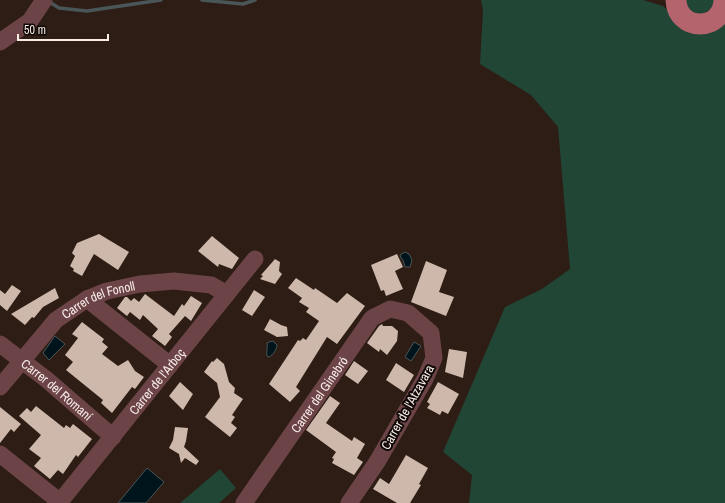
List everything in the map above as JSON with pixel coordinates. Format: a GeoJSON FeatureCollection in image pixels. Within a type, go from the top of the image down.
{"type":"FeatureCollection","features":[{"type":"Feature","properties":{"kind":"main road"},"geometry":{"type":"LineString","coordinates":[[671,2],[682,16],[688,21],[696,24],[708,23],[714,19],[723,7]]}},
{"type":"Feature","properties":{"kind":"street"},"geometry":{"type":"LineString","coordinates":[[0,42],[30,21],[44,0]]}},
{"type":"Feature","properties":{"kind":"street","name":"Carrer de l'Arboç"},"geometry":{"type":"LineString","coordinates":[[59,502],[113,437],[255,259]]}},
{"type":"Feature","properties":{"kind":"street","name":"Carrer del Fonoll"},"geometry":{"type":"LineString","coordinates":[[0,387],[21,360],[56,320],[87,299],[107,292],[140,284],[174,281],[211,285],[227,294]]}},
{"type":"Feature","properties":{"kind":"street"},"geometry":{"type":"LineString","coordinates":[[87,299],[170,365]]}},
{"type":"Feature","properties":{"kind":"street","name":"Carrer del Ginebró"},"geometry":{"type":"LineString","coordinates":[[244,503],[372,318],[390,309],[408,313]]}},
{"type":"Feature","properties":{"kind":"street","name":"Carrer de l'Atzavara"},"geometry":{"type":"LineString","coordinates":[[349,503],[380,456],[425,379],[434,358],[431,333],[408,313]]}},
{"type":"Feature","properties":{"kind":"street","name":"Carrer del Romaní"},"geometry":{"type":"LineString","coordinates":[[0,344],[46,379],[113,437]]}},
{"type":"Feature","properties":{"kind":"street"},"geometry":{"type":"LineString","coordinates":[[0,454],[59,502]]}},
{"type":"Feature","properties":{"kind":"green space"},"geometry":{"type":"Polygon","coordinates":[[[481,0],[643,0],[663,6],[685,26],[725,24],[725,503],[469,503],[472,475],[443,452],[505,307],[542,289],[570,269],[558,127],[531,95],[480,64],[483,11],[481,0]]]}},
{"type":"Feature","properties":{"kind":"green space"},"geometry":{"type":"Polygon","coordinates":[[[685,0],[715,0],[714,7],[702,15],[689,11],[685,0]]]}},
{"type":"Feature","properties":{"kind":"green space"},"geometry":{"type":"Polygon","coordinates":[[[220,469],[236,488],[219,503],[180,503],[220,469]]]}},
{"type":"Feature","properties":{"kind":"water"},"geometry":{"type":"Polygon","coordinates":[[[405,252],[409,254],[412,260],[410,267],[405,267],[400,255],[405,252]]]}},
{"type":"Feature","properties":{"kind":"water"},"geometry":{"type":"Polygon","coordinates":[[[55,336],[65,344],[49,360],[43,353],[55,336]]]}},
{"type":"Feature","properties":{"kind":"water"},"geometry":{"type":"Polygon","coordinates":[[[273,341],[277,347],[269,357],[267,356],[267,343],[273,341]]]}},
{"type":"Feature","properties":{"kind":"water"},"geometry":{"type":"Polygon","coordinates":[[[414,342],[421,346],[411,361],[405,357],[414,342]]]}},
{"type":"Feature","properties":{"kind":"water"},"geometry":{"type":"Polygon","coordinates":[[[147,468],[164,482],[146,503],[118,503],[147,468]]]}},
{"type":"Feature","properties":{"kind":"building"},"geometry":{"type":"Polygon","coordinates":[[[99,234],[129,252],[118,270],[94,254],[82,276],[73,271],[74,269],[70,266],[75,256],[72,253],[77,243],[99,234]]]}},
{"type":"Feature","properties":{"kind":"building"},"geometry":{"type":"Polygon","coordinates":[[[212,236],[239,258],[232,269],[219,264],[218,267],[198,251],[212,236]]]}},
{"type":"Feature","properties":{"kind":"building"},"geometry":{"type":"Polygon","coordinates":[[[397,254],[403,267],[395,271],[403,289],[386,296],[384,290],[381,291],[371,265],[397,254]]]}},
{"type":"Feature","properties":{"kind":"building"},"geometry":{"type":"Polygon","coordinates":[[[275,259],[280,262],[279,271],[282,274],[275,284],[260,279],[263,276],[261,275],[275,259]]]}},
{"type":"Feature","properties":{"kind":"building"},"geometry":{"type":"Polygon","coordinates":[[[426,261],[447,270],[439,292],[454,297],[446,316],[411,302],[426,261]]]}},
{"type":"Feature","properties":{"kind":"building"},"geometry":{"type":"Polygon","coordinates":[[[296,278],[314,290],[315,288],[337,303],[347,293],[365,306],[337,344],[327,337],[296,387],[300,391],[290,402],[269,384],[298,340],[300,341],[303,338],[306,340],[319,321],[306,312],[309,308],[299,302],[302,298],[288,288],[296,278]]]}},
{"type":"Feature","properties":{"kind":"building"},"geometry":{"type":"Polygon","coordinates":[[[12,285],[21,291],[7,311],[0,305],[0,290],[5,294],[12,285]]]}},
{"type":"Feature","properties":{"kind":"building"},"geometry":{"type":"Polygon","coordinates":[[[55,288],[59,298],[43,307],[34,318],[32,317],[25,325],[11,314],[55,288]]]}},
{"type":"Feature","properties":{"kind":"building"},"geometry":{"type":"Polygon","coordinates":[[[254,290],[265,297],[252,316],[242,310],[254,290]]]}},
{"type":"Feature","properties":{"kind":"building"},"geometry":{"type":"Polygon","coordinates":[[[145,294],[174,316],[182,304],[184,306],[191,296],[202,303],[191,321],[185,316],[169,334],[172,337],[165,346],[152,336],[158,329],[143,315],[140,320],[130,312],[127,316],[117,308],[125,297],[131,301],[134,298],[139,302],[145,294]]]}},
{"type":"Feature","properties":{"kind":"building"},"geometry":{"type":"Polygon","coordinates":[[[270,319],[287,327],[288,336],[277,337],[264,330],[270,319]]]}},
{"type":"Feature","properties":{"kind":"building"},"geometry":{"type":"Polygon","coordinates":[[[82,322],[104,339],[102,342],[108,347],[102,354],[118,366],[128,360],[135,371],[144,377],[135,389],[132,387],[112,413],[101,403],[103,400],[66,370],[73,362],[65,355],[78,338],[72,334],[82,322]]]}},
{"type":"Feature","properties":{"kind":"building"},"geometry":{"type":"Polygon","coordinates":[[[382,324],[383,326],[392,326],[398,331],[397,341],[387,355],[380,349],[379,352],[367,343],[382,324]]]}},
{"type":"Feature","properties":{"kind":"building"},"geometry":{"type":"Polygon","coordinates":[[[449,349],[467,352],[463,378],[445,372],[449,349]]]}},
{"type":"Feature","properties":{"kind":"building"},"geometry":{"type":"Polygon","coordinates":[[[217,358],[224,364],[229,382],[235,388],[234,393],[243,399],[232,415],[235,417],[231,423],[237,428],[230,437],[205,417],[220,397],[217,383],[204,372],[212,361],[213,362],[217,358]]]}},
{"type":"Feature","properties":{"kind":"building"},"geometry":{"type":"Polygon","coordinates":[[[354,361],[368,371],[358,384],[345,375],[354,361]]]}},
{"type":"Feature","properties":{"kind":"building"},"geometry":{"type":"Polygon","coordinates":[[[396,363],[414,375],[404,392],[386,380],[396,363]]]}},
{"type":"Feature","properties":{"kind":"building"},"geometry":{"type":"Polygon","coordinates":[[[180,382],[193,394],[183,410],[169,396],[180,382]]]}},
{"type":"Feature","properties":{"kind":"building"},"geometry":{"type":"Polygon","coordinates":[[[438,382],[459,394],[448,414],[442,411],[440,415],[427,408],[430,404],[427,402],[438,382]]]}},
{"type":"Feature","properties":{"kind":"building"},"geometry":{"type":"Polygon","coordinates":[[[330,396],[340,403],[326,423],[352,441],[354,437],[365,444],[357,458],[363,462],[354,475],[332,463],[334,459],[332,458],[336,452],[306,430],[330,396]]]}},
{"type":"Feature","properties":{"kind":"building"},"geometry":{"type":"Polygon","coordinates":[[[36,406],[64,428],[66,425],[70,428],[73,424],[92,439],[78,457],[76,455],[63,474],[58,470],[50,479],[34,466],[41,458],[29,449],[41,435],[19,416],[27,408],[31,412],[36,406]]]}},
{"type":"Feature","properties":{"kind":"building"},"geometry":{"type":"Polygon","coordinates":[[[0,407],[21,424],[14,432],[11,429],[0,443],[0,407]]]}},
{"type":"Feature","properties":{"kind":"building"},"geometry":{"type":"Polygon","coordinates":[[[175,427],[188,428],[184,447],[199,461],[196,465],[185,458],[181,463],[179,454],[169,448],[173,440],[175,427]]]}},
{"type":"Feature","properties":{"kind":"building"},"geometry":{"type":"Polygon","coordinates":[[[406,455],[428,468],[419,484],[421,485],[410,503],[397,503],[373,489],[380,478],[389,484],[406,455]]]}},
{"type":"Feature","properties":{"kind":"waterway"},"geometry":{"type":"LineString","coordinates":[[48,1],[59,8],[87,11],[161,0]]}},
{"type":"Feature","properties":{"kind":"waterway"},"geometry":{"type":"LineString","coordinates":[[202,0],[243,4],[255,0]]}}]}
